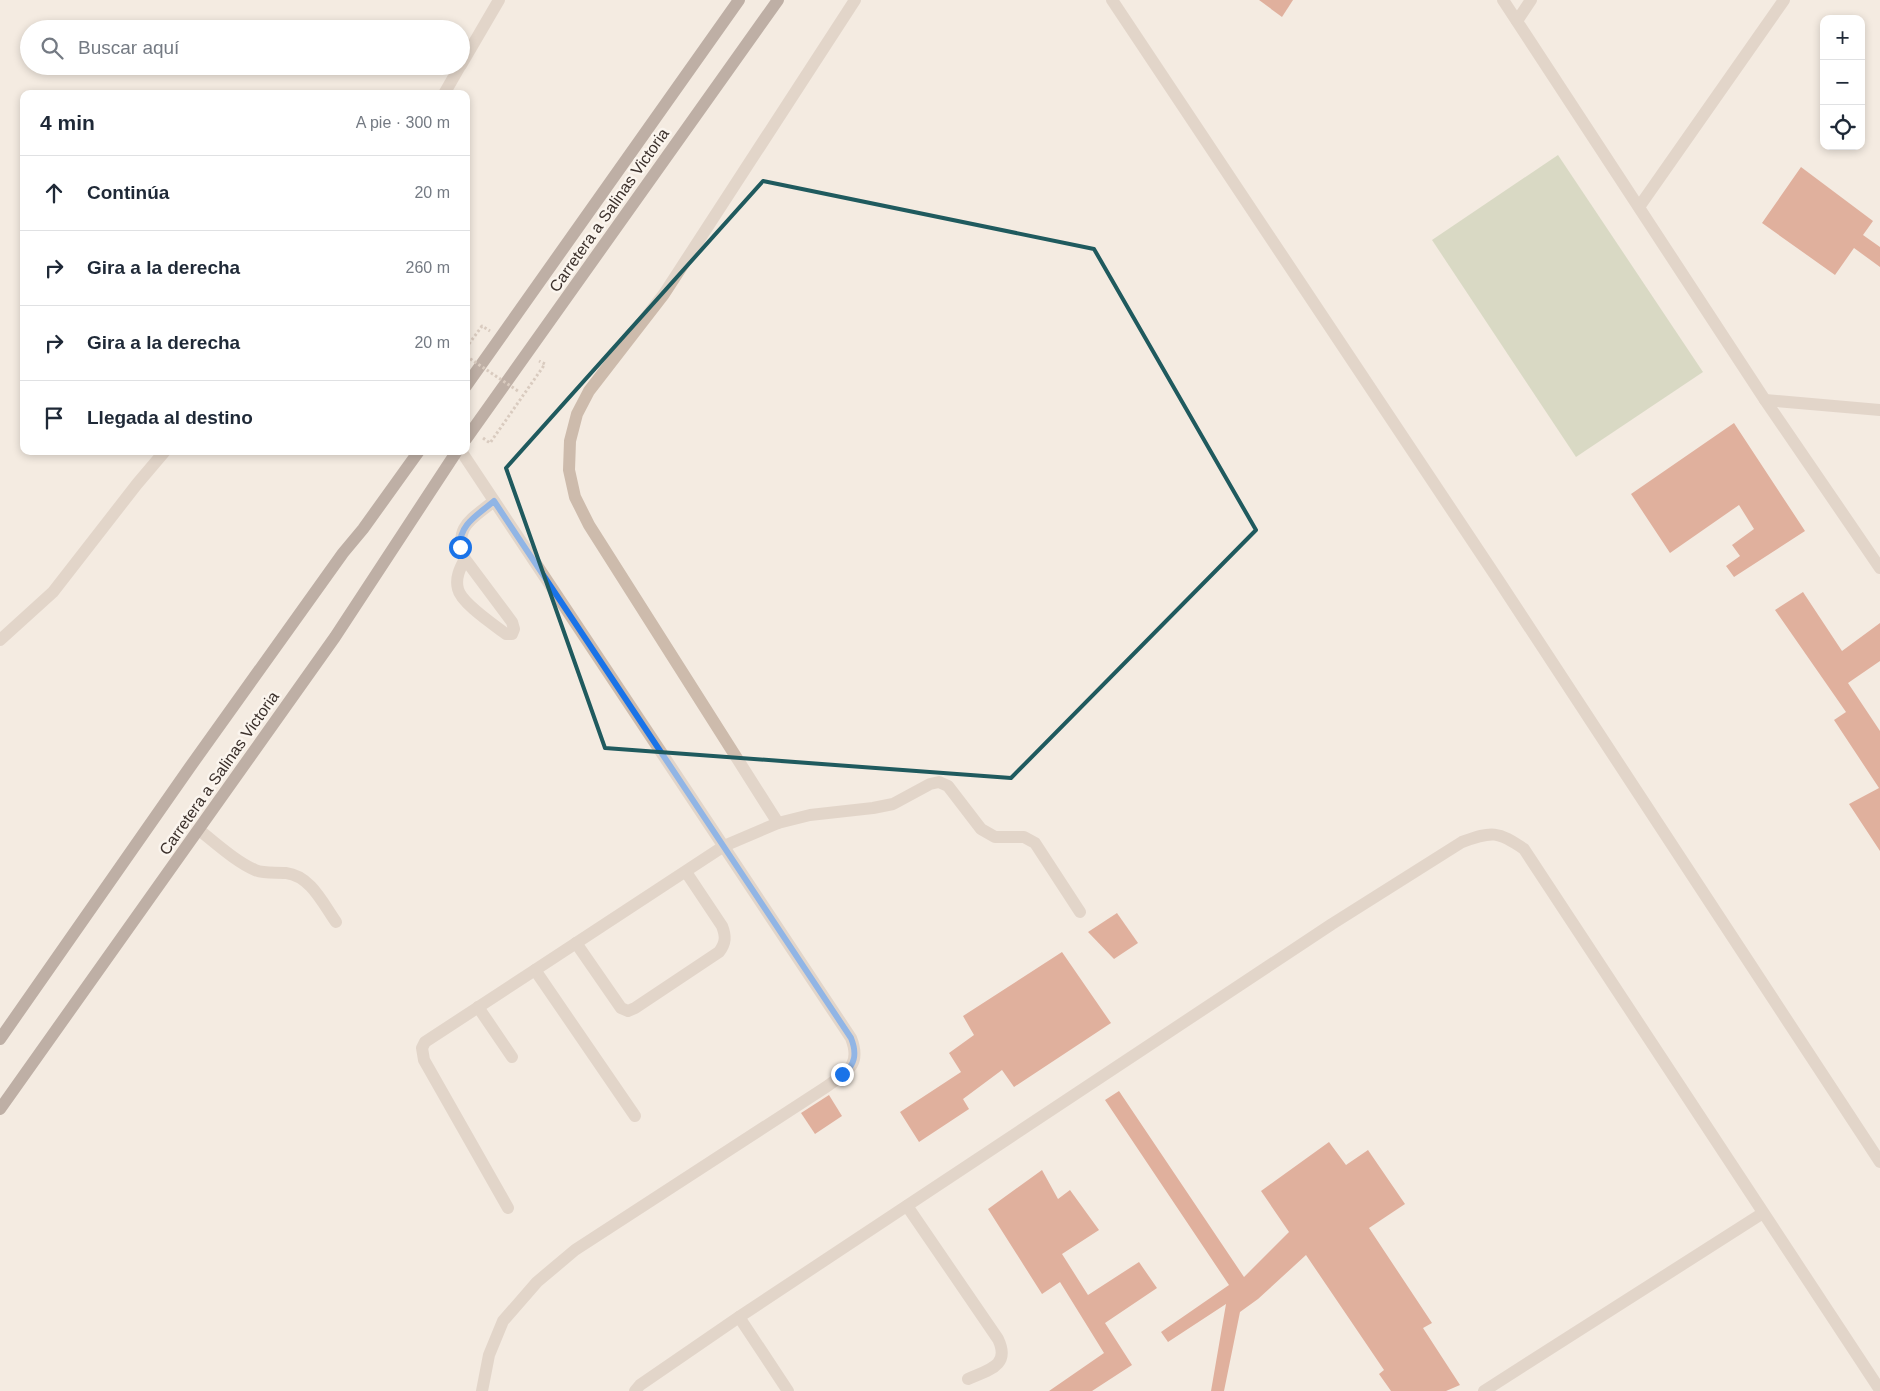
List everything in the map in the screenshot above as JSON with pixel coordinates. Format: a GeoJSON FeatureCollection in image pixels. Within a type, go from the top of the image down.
{"type":"FeatureCollection","features":[{"type":"Feature","properties":{"kind":"main road","name":"Carretera a Salinas Victoria"},"geometry":{"type":"LineString","coordinates":[[470,380],[739,0]]}},
{"type":"Feature","properties":{"kind":"main road","name":"Carretera a Salinas Victoria"},"geometry":{"type":"LineString","coordinates":[[470,433],[778,0]]}},
{"type":"Feature","properties":{"kind":"main road","name":"Carretera a Salinas Victoria"},"geometry":{"type":"LineString","coordinates":[[0,1039],[342,553],[363,529],[416,455]]}},
{"type":"Feature","properties":{"kind":"main road","name":"Carretera a Salinas Victoria"},"geometry":{"type":"LineString","coordinates":[[0,1110],[336,637],[456,455]]}},
{"type":"Feature","properties":{"kind":"street"},"geometry":{"type":"LineString","coordinates":[[470,50],[498,0]]}},
{"type":"Feature","properties":{"kind":"street"},"geometry":{"type":"LineString","coordinates":[[778,823],[589,525],[575,497],[569,470],[570,441],[577,414],[589,391],[664,294],[855,0]]}},
{"type":"Feature","properties":{"kind":"street"},"geometry":{"type":"LineString","coordinates":[[1112,0],[1491,570],[1880,1162]]}},
{"type":"Feature","properties":{"kind":"street"},"geometry":{"type":"LineString","coordinates":[[1503,0],[1765,400],[1880,568]]}},
{"type":"Feature","properties":{"kind":"street"},"geometry":{"type":"LineString","coordinates":[[1517,21],[1531,0]]}},
{"type":"Feature","properties":{"kind":"street"},"geometry":{"type":"LineString","coordinates":[[1639,207],[1784,0]]}},
{"type":"Feature","properties":{"kind":"street"},"geometry":{"type":"LineString","coordinates":[[446,90],[456,75]]}},
{"type":"Feature","properties":{"kind":"street"},"geometry":{"type":"LineString","coordinates":[[1765,400],[1880,410]]}},
{"type":"Feature","properties":{"kind":"street"},"geometry":{"type":"LineString","coordinates":[[0,640],[53,592],[162,455]]}},
{"type":"Feature","properties":{"kind":"street"},"geometry":{"type":"LineString","coordinates":[[462,455],[724,846],[851,1038],[855,1047],[852,1065],[826,1087],[575,1250],[537,1282],[503,1321],[489,1355],[482,1391]]}},
{"type":"Feature","properties":{"kind":"street"},"geometry":{"type":"LineString","coordinates":[[465,559],[459,570],[457,582],[462,598],[506,634],[512,634],[514,629],[512,622],[465,559],[460,547],[460,538],[465,526],[494,501]]}},
{"type":"Feature","properties":{"kind":"street"},"geometry":{"type":"LineString","coordinates":[[508,1208],[424,1060],[422,1052],[425,1042],[724,846],[778,823],[810,815],[893,804],[930,784],[939,782],[948,786],[981,829],[995,837],[1024,837],[1035,843],[1080,912]]}},
{"type":"Feature","properties":{"kind":"street"},"geometry":{"type":"LineString","coordinates":[[199,830],[244,865],[258,871],[299,877],[310,886],[336,922]]}},
{"type":"Feature","properties":{"kind":"street"},"geometry":{"type":"LineString","coordinates":[[635,1391],[640,1385],[739,1317],[1332,924],[1462,842],[1478,836],[1495,833],[1524,849],[1880,1390]]}},
{"type":"Feature","properties":{"kind":"street"},"geometry":{"type":"LineString","coordinates":[[576,943],[621,1008],[628,1010],[635,1008],[719,952],[724,945],[725,939],[722,926],[686,872]]}},
{"type":"Feature","properties":{"kind":"street"},"geometry":{"type":"LineString","coordinates":[[535,970],[635,1116]]}},
{"type":"Feature","properties":{"kind":"street"},"geometry":{"type":"LineString","coordinates":[[478,1007],[512,1057]]}},
{"type":"Feature","properties":{"kind":"street"},"geometry":{"type":"LineString","coordinates":[[906,1206],[1002,1347],[1000,1362],[994,1367],[968,1379]]}},
{"type":"Feature","properties":{"kind":"street"},"geometry":{"type":"LineString","coordinates":[[1484,1391],[1763,1213]]}},
{"type":"Feature","properties":{"kind":"street"},"geometry":{"type":"LineString","coordinates":[[739,1317],[788,1391]]}},
{"type":"Feature","properties":{"kind":"path"},"geometry":{"type":"LineString","coordinates":[[470,342],[482,326],[500,338]]}},
{"type":"Feature","properties":{"kind":"path"},"geometry":{"type":"LineString","coordinates":[[470,359],[518,391],[523,384]]}},
{"type":"Feature","properties":{"kind":"path"},"geometry":{"type":"LineString","coordinates":[[470,434],[490,443],[544,364],[539,360],[534,368]]}},
{"type":"Feature","properties":{"kind":"highlighted area"},"geometry":{"type":"Polygon","coordinates":[[[763,181],[1094,249],[1256,530],[1011,778],[605,748],[506,468],[763,181]]]}},
{"type":"Feature","properties":{"kind":"green space"},"geometry":{"type":"Polygon","coordinates":[[[1558,155],[1703,372],[1576,457],[1432,240],[1558,155]]]}},
{"type":"Feature","properties":{"kind":"building"},"geometry":{"type":"Polygon","coordinates":[[[1259,0],[1293,0],[1282,17],[1259,0]]]}},
{"type":"Feature","properties":{"kind":"building"},"geometry":{"type":"Polygon","coordinates":[[[1801,167],[1873,221],[1863,235],[1880,247],[1880,267],[1854,248],[1835,275],[1762,223],[1801,167]]]}},
{"type":"Feature","properties":{"kind":"building"},"geometry":{"type":"Polygon","coordinates":[[[1734,423],[1805,531],[1734,577],[1726,566],[1740,556],[1732,545],[1754,529],[1739,505],[1670,553],[1631,494],[1734,423]]]}},
{"type":"Feature","properties":{"kind":"building"},"geometry":{"type":"Polygon","coordinates":[[[1803,592],[1842,651],[1880,623],[1880,661],[1848,683],[1880,731],[1880,851],[1849,804],[1879,788],[1834,720],[1846,712],[1775,610],[1803,592]]]}},
{"type":"Feature","properties":{"kind":"building"},"geometry":{"type":"Polygon","coordinates":[[[1117,913],[1138,943],[1114,959],[1088,932],[1117,913]]]}},
{"type":"Feature","properties":{"kind":"building"},"geometry":{"type":"Polygon","coordinates":[[[1062,952],[1111,1023],[1014,1087],[1002,1070],[963,1099],[969,1109],[919,1142],[900,1112],[961,1072],[949,1053],[974,1035],[963,1016],[1062,952]]]}},
{"type":"Feature","properties":{"kind":"building"},"geometry":{"type":"Polygon","coordinates":[[[1119,1091],[1244,1277],[1289,1232],[1261,1191],[1329,1142],[1346,1165],[1368,1150],[1405,1204],[1369,1228],[1432,1323],[1423,1328],[1460,1385],[1446,1391],[1391,1391],[1379,1374],[1384,1370],[1306,1255],[1258,1299],[1240,1312],[1224,1391],[1211,1391],[1226,1304],[1168,1342],[1161,1332],[1229,1285],[1105,1100],[1119,1091]]]}},
{"type":"Feature","properties":{"kind":"building"},"geometry":{"type":"Polygon","coordinates":[[[829,1095],[842,1116],[815,1134],[801,1113],[829,1095]]]}},
{"type":"Feature","properties":{"kind":"building"},"geometry":{"type":"Polygon","coordinates":[[[1042,1170],[1058,1199],[1070,1190],[1099,1230],[1062,1254],[1088,1295],[1139,1262],[1157,1288],[1105,1323],[1132,1365],[1092,1391],[1049,1391],[1104,1353],[1060,1282],[1042,1294],[988,1209],[1042,1170]]]}},
{"type":"Feature","properties":{"kind":"route"},"geometry":{"type":"LineString","coordinates":[[460,547],[460,538],[465,526],[494,501],[851,1038],[855,1047],[854,1061],[848,1070],[842,1074]]}}]}
